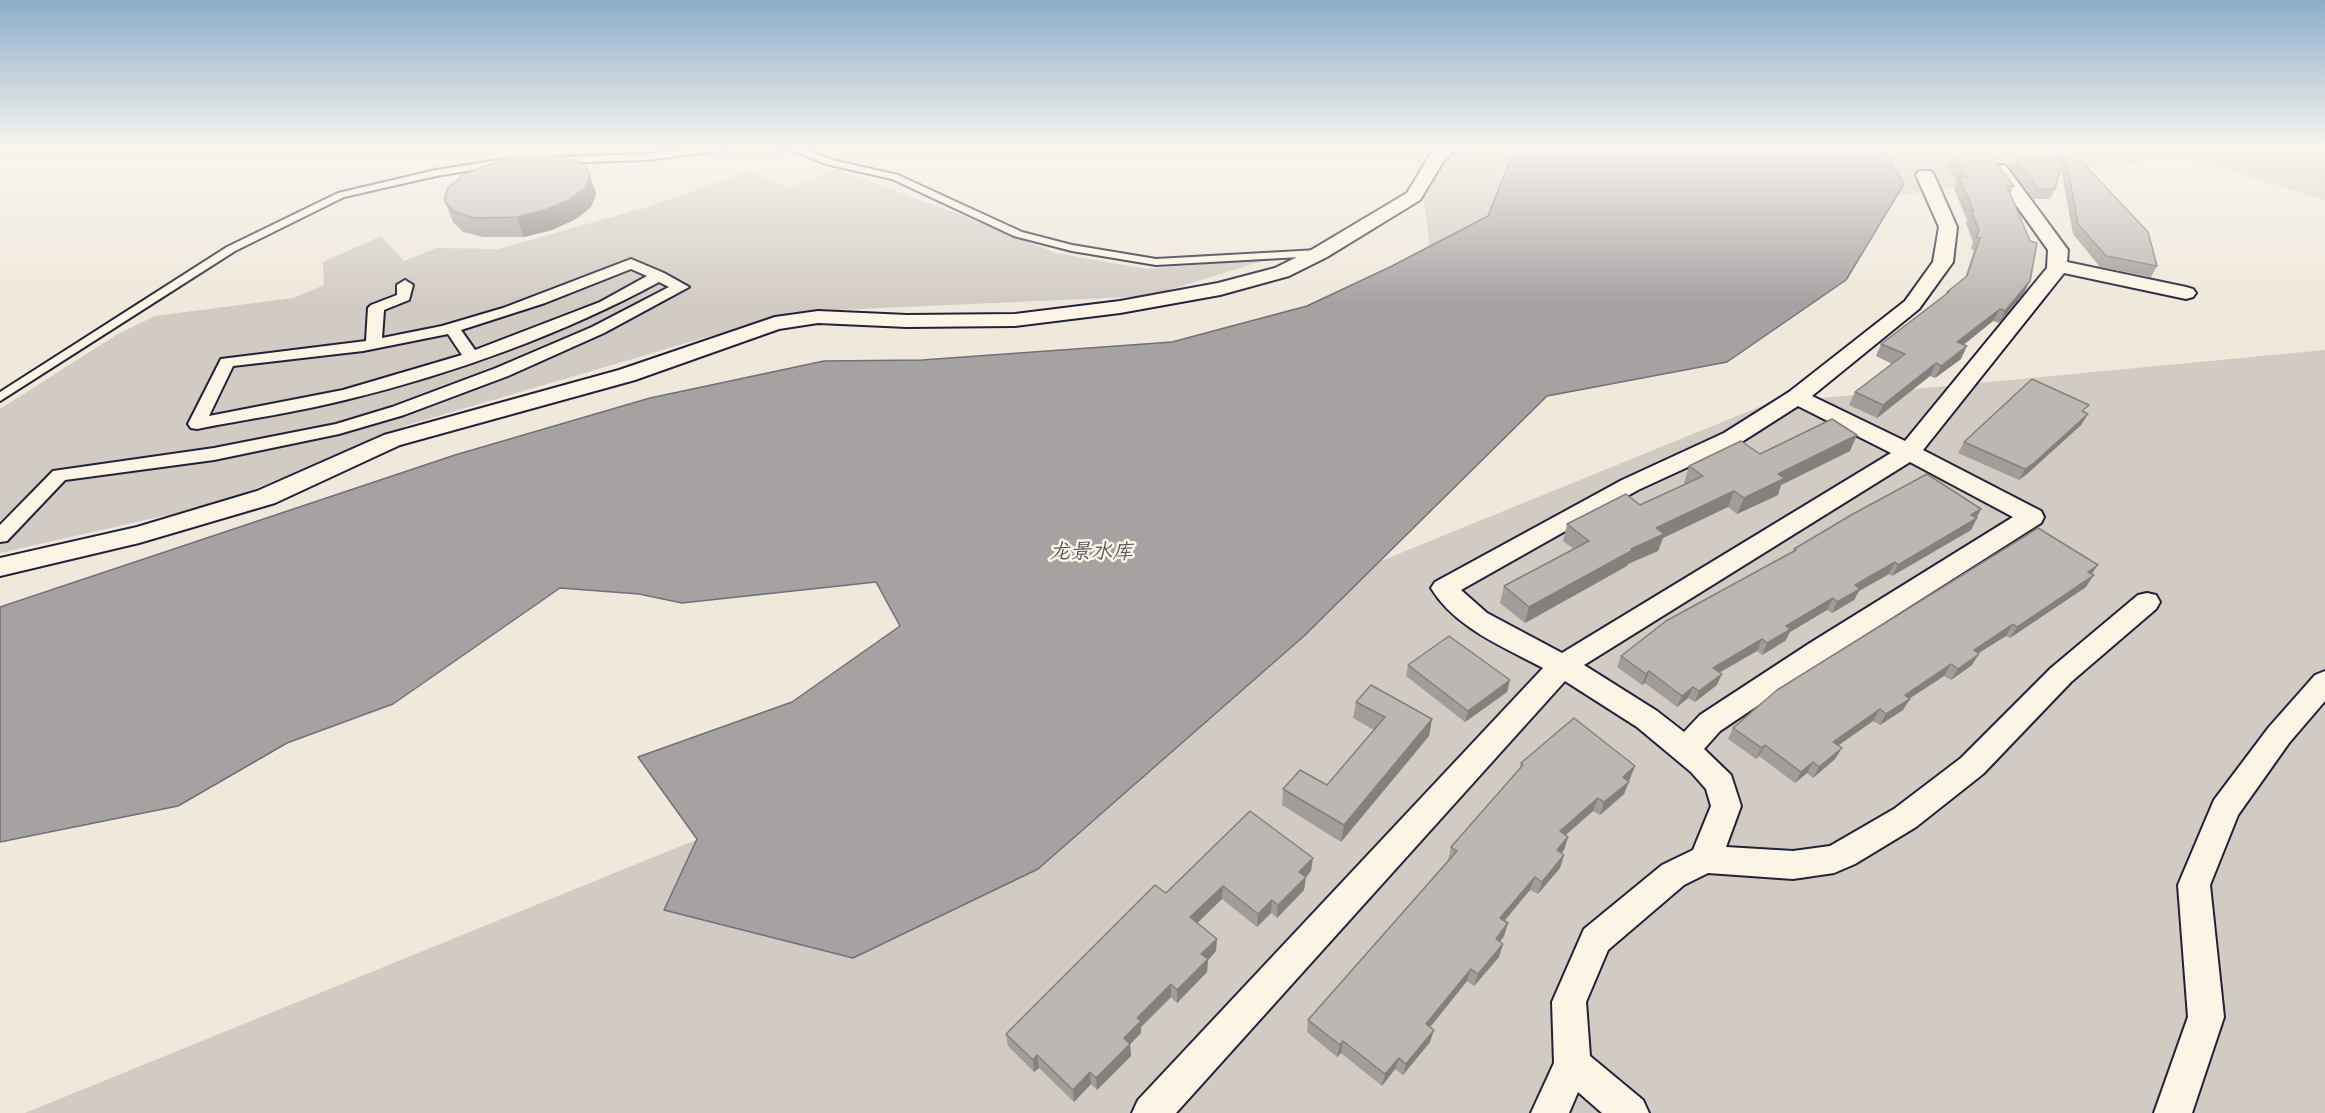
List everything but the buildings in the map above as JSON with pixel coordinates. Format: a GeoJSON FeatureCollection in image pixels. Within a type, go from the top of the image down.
{"type":"FeatureCollection","features":[{"type":"Feature","properties":{"kind":"street"},"geometry":{"type":"LineString","coordinates":[[0,567],[139,535],[266,497],[392,440],[627,375],[775,323],[818,317],[908,321],[1015,320],[1120,307],[1220,289],[1282,272],[1320,253],[1409,199]]}},
{"type":"Feature","properties":{"kind":"street"},"geometry":{"type":"LineString","coordinates":[[1705,859],[1726,806],[1720,784],[1685,750],[1647,719],[1562,666],[1478,620],[1460,606],[1444,588],[1630,485],[1732,438],[1797,397],[1912,305],[1943,262],[1948,227],[1936,199]]}},
{"type":"Feature","properties":{"kind":"street"},"geometry":{"type":"LineString","coordinates":[[1151,1113],[1562,666],[1909,452],[2058,266],[2058,250],[2021,199]]}},
{"type":"Feature","properties":{"kind":"street"},"geometry":{"type":"LineString","coordinates":[[0,536],[59,475],[214,454],[339,429],[398,411],[502,372],[625,317],[681,287],[659,276],[631,263],[577,286],[452,328],[375,344],[227,362],[197,424],[346,396],[472,357],[604,305],[659,276]]}},
{"type":"Feature","properties":{"kind":"street"},"geometry":{"type":"LineString","coordinates":[[2058,266],[2186,293]]}},
{"type":"Feature","properties":{"kind":"street"},"geometry":{"type":"LineString","coordinates":[[375,344],[376,308],[404,297],[405,285]]}},
{"type":"Feature","properties":{"kind":"street"},"geometry":{"type":"LineString","coordinates":[[604,305],[625,317]]}},
{"type":"Feature","properties":{"kind":"street"},"geometry":{"type":"LineString","coordinates":[[452,328],[472,357]]}},
{"type":"Feature","properties":{"kind":"street"},"geometry":{"type":"LineString","coordinates":[[1685,750],[1710,723],[1820,650],[2032,517],[1909,452],[1797,397]]}},
{"type":"Feature","properties":{"kind":"street"},"geometry":{"type":"LineString","coordinates":[[269,443],[273,411]]}},
{"type":"Feature","properties":{"kind":"street"},"geometry":{"type":"LineString","coordinates":[[398,411],[411,435]]}},
{"type":"Feature","properties":{"kind":"street"},"geometry":{"type":"LineString","coordinates":[[1550,1113],[1572,1064],[1569,1002],[1596,940],[1672,875],[1705,859],[1793,865],[1834,859],[1905,818],[1972,766],[2061,675],[2147,602]]}},
{"type":"Feature","properties":{"kind":"street"},"geometry":{"type":"LineString","coordinates":[[2173,1113],[2206,1017],[2194,885],[2225,809],[2279,735],[2325,682]]}},
{"type":"Feature","properties":{"kind":"street"},"geometry":{"type":"LineString","coordinates":[[1572,1064],[1630,1113]]}},
{"type":"Feature","properties":{"kind":"lane"},"geometry":{"type":"LineString","coordinates":[[0,397],[231,249],[333,199]]}},
{"type":"Feature","properties":{"kind":"lane"},"geometry":{"type":"LineString","coordinates":[[942,199],[1017,234],[1072,248],[1156,262],[1320,253]]}},
{"type":"Feature","properties":{"kind":"shaded area"},"geometry":{"type":"Polygon","coordinates":[[[670,199],[917,199],[1056,253],[1147,269],[1272,258],[1150,296],[792,312],[408,425],[221,503],[0,553],[0,409],[118,334],[155,316],[293,298],[324,285],[323,262],[381,236],[404,261],[437,248],[498,249],[670,199]]]}},
{"type":"Feature","properties":{"kind":"shaded area"},"geometry":{"type":"Polygon","coordinates":[[[1424,199],[1874,199],[1432,263],[1424,199]]]}},
{"type":"Feature","properties":{"kind":"shaded area"},"geometry":{"type":"Polygon","coordinates":[[[2325,350],[2325,1113],[25,1113],[1769,403],[2325,350]]]}},
{"type":"Feature","properties":{"kind":"water","name":"龙景水库"},"geometry":{"type":"Polygon","coordinates":[[[1495,199],[1895,199],[1846,280],[1727,362],[1547,396],[1304,636],[1038,869],[853,958],[664,910],[697,839],[638,757],[792,702],[900,626],[876,582],[682,603],[639,594],[560,588],[393,704],[287,743],[178,806],[0,842],[0,607],[455,455],[650,398],[824,361],[922,360],[1172,342],[1307,306],[1390,267],[1488,216],[1495,199]]]}}]}
